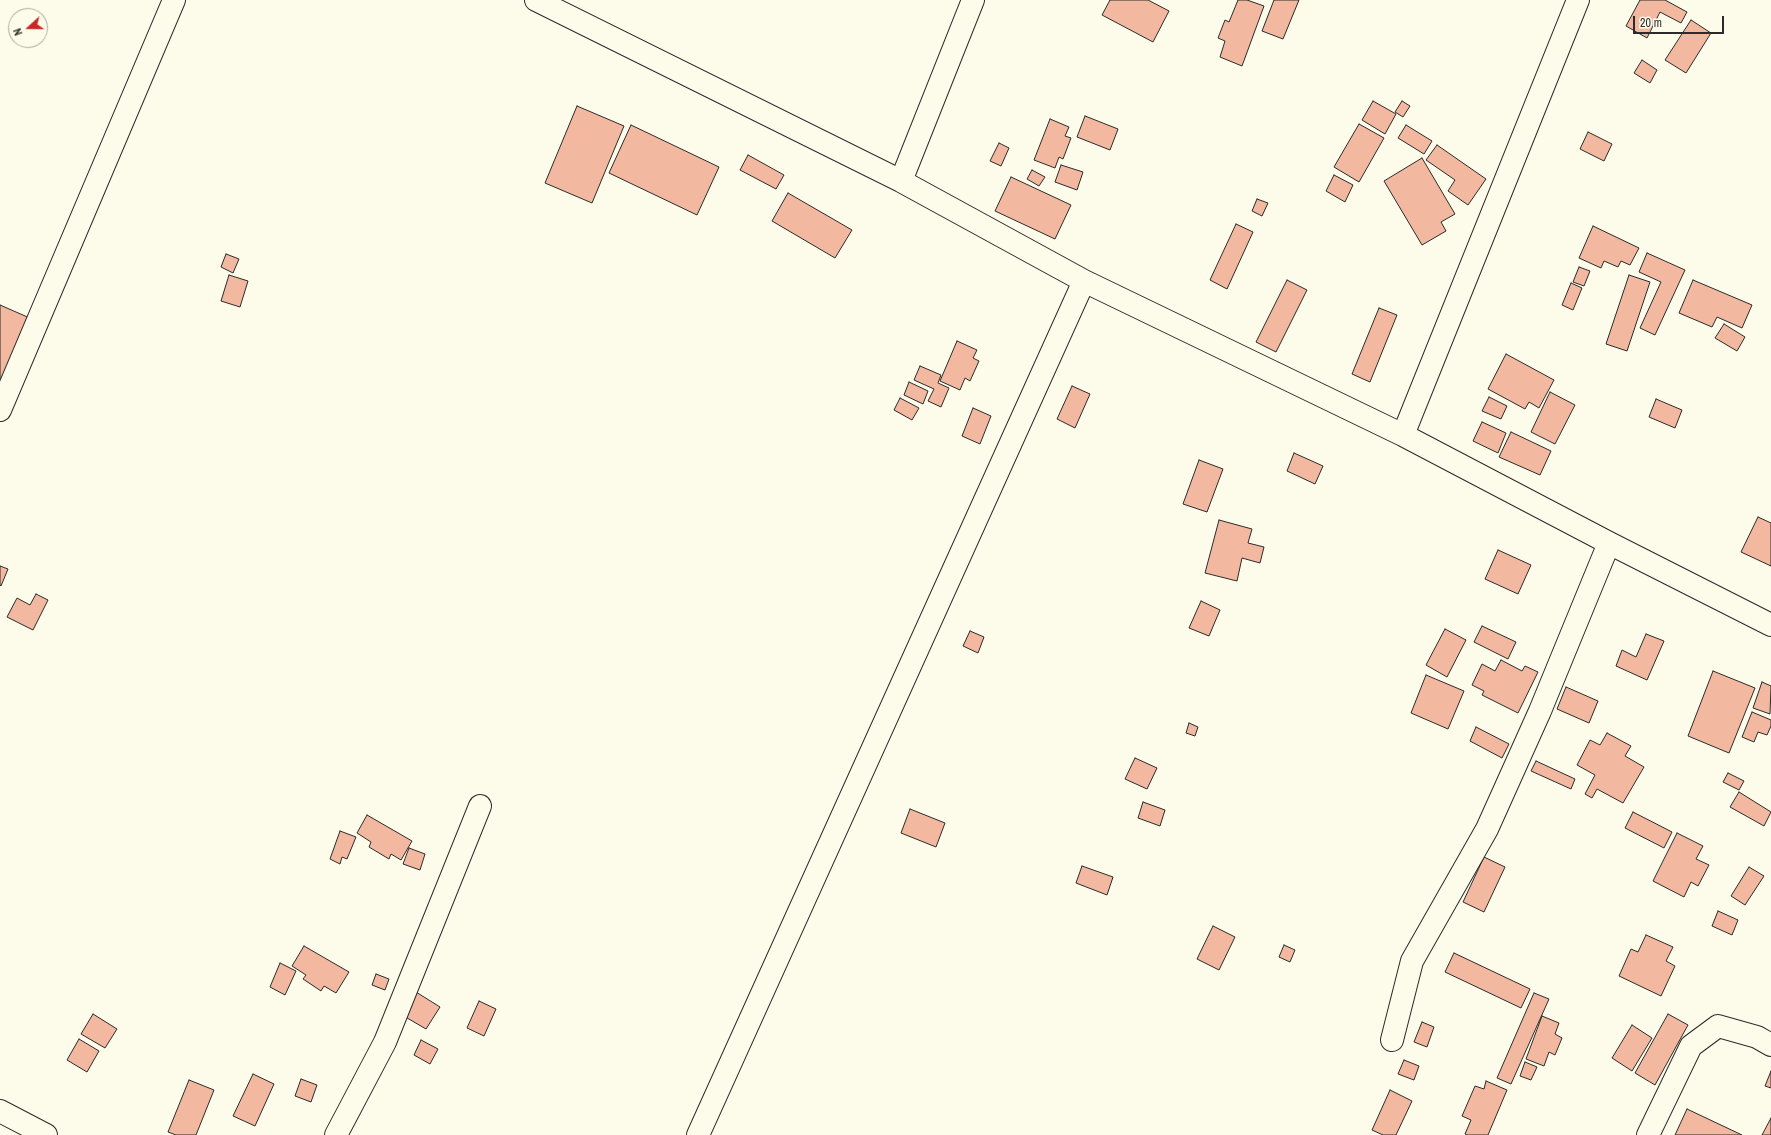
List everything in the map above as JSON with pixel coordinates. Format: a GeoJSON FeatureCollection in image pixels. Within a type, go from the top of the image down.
{"type":"FeatureCollection","features":[{"type":"Feature","properties":{"kind":"street"},"geometry":{"type":"LineString","coordinates":[[0,410],[174,0]]}},
{"type":"Feature","properties":{"kind":"street"},"geometry":{"type":"LineString","coordinates":[[536,0],[901,181],[1084,282],[1403,435],[1609,543],[1771,625]]}},
{"type":"Feature","properties":{"kind":"street"},"geometry":{"type":"LineString","coordinates":[[901,181],[973,0]]}},
{"type":"Feature","properties":{"kind":"street"},"geometry":{"type":"LineString","coordinates":[[1403,435],[1578,0]]}},
{"type":"Feature","properties":{"kind":"street"},"geometry":{"type":"LineString","coordinates":[[698,1135],[1084,282]]}},
{"type":"Feature","properties":{"kind":"street"},"geometry":{"type":"LineString","coordinates":[[1392,1040],[1412,961],[1487,829],[1540,711],[1609,543]]}},
{"type":"Feature","properties":{"kind":"street"},"geometry":{"type":"LineString","coordinates":[[336,1135],[385,1042],[480,806]]}},
{"type":"Feature","properties":{"kind":"street"},"geometry":{"type":"LineString","coordinates":[[1648,1135],[1691,1046],[1718,1026],[1757,1037],[1771,1045]]}},
{"type":"Feature","properties":{"kind":"street"},"geometry":{"type":"LineString","coordinates":[[0,1111],[46,1135]]}},
{"type":"Feature","properties":{"kind":"building"},"geometry":{"type":"Polygon","coordinates":[[[1110,0],[1148,0],[1169,11],[1153,42],[1102,15],[1110,0]]]}},
{"type":"Feature","properties":{"kind":"building"},"geometry":{"type":"Polygon","coordinates":[[[1238,0],[1247,0],[1264,6],[1242,66],[1220,57],[1225,41],[1218,38],[1225,20],[1229,22],[1238,0]]]}},
{"type":"Feature","properties":{"kind":"building"},"geometry":{"type":"Polygon","coordinates":[[[1274,0],[1299,0],[1283,39],[1262,31],[1274,0]]]}},
{"type":"Feature","properties":{"kind":"building"},"geometry":{"type":"Polygon","coordinates":[[[1640,0],[1665,0],[1687,12],[1681,23],[1660,12],[1647,38],[1626,26],[1640,0]]]}},
{"type":"Feature","properties":{"kind":"building"},"geometry":{"type":"Polygon","coordinates":[[[1691,20],[1711,33],[1686,73],[1665,60],[1691,20]]]}},
{"type":"Feature","properties":{"kind":"building"},"geometry":{"type":"Polygon","coordinates":[[[1642,60],[1657,70],[1650,83],[1634,73],[1642,60]]]}},
{"type":"Feature","properties":{"kind":"building"},"geometry":{"type":"Polygon","coordinates":[[[1373,101],[1396,114],[1385,134],[1362,120],[1373,101]]]}},
{"type":"Feature","properties":{"kind":"building"},"geometry":{"type":"Polygon","coordinates":[[[1402,101],[1410,106],[1403,117],[1395,112],[1402,101]]]}},
{"type":"Feature","properties":{"kind":"building"},"geometry":{"type":"Polygon","coordinates":[[[577,106],[624,126],[592,203],[545,183],[577,106]]]}},
{"type":"Feature","properties":{"kind":"building"},"geometry":{"type":"Polygon","coordinates":[[[1085,116],[1118,129],[1110,150],[1077,137],[1085,116]]]}},
{"type":"Feature","properties":{"kind":"building"},"geometry":{"type":"Polygon","coordinates":[[[1050,119],[1069,127],[1065,136],[1071,138],[1063,159],[1059,157],[1055,168],[1034,160],[1050,119]]]}},
{"type":"Feature","properties":{"kind":"building"},"geometry":{"type":"Polygon","coordinates":[[[1359,124],[1384,138],[1359,182],[1334,167],[1359,124]]]}},
{"type":"Feature","properties":{"kind":"building"},"geometry":{"type":"Polygon","coordinates":[[[631,125],[719,167],[697,215],[609,173],[631,125]]]}},
{"type":"Feature","properties":{"kind":"building"},"geometry":{"type":"Polygon","coordinates":[[[1406,125],[1432,141],[1424,154],[1398,138],[1406,125]]]}},
{"type":"Feature","properties":{"kind":"building"},"geometry":{"type":"Polygon","coordinates":[[[1588,132],[1612,144],[1604,161],[1580,149],[1588,132]]]}},
{"type":"Feature","properties":{"kind":"building"},"geometry":{"type":"Polygon","coordinates":[[[999,143],[1009,148],[1001,166],[990,161],[999,143]]]}},
{"type":"Feature","properties":{"kind":"building"},"geometry":{"type":"Polygon","coordinates":[[[1437,145],[1486,179],[1468,205],[1448,191],[1455,180],[1426,160],[1437,145]]]}},
{"type":"Feature","properties":{"kind":"building"},"geometry":{"type":"Polygon","coordinates":[[[748,155],[784,175],[776,189],[740,170],[748,155]]]}},
{"type":"Feature","properties":{"kind":"building"},"geometry":{"type":"Polygon","coordinates":[[[1422,158],[1455,214],[1441,222],[1446,231],[1422,245],[1384,181],[1422,158]]]}},
{"type":"Feature","properties":{"kind":"building"},"geometry":{"type":"Polygon","coordinates":[[[1061,165],[1083,172],[1077,190],[1055,182],[1061,165]]]}},
{"type":"Feature","properties":{"kind":"building"},"geometry":{"type":"Polygon","coordinates":[[[1032,170],[1045,177],[1039,186],[1027,179],[1032,170]]]}},
{"type":"Feature","properties":{"kind":"building"},"geometry":{"type":"Polygon","coordinates":[[[1334,175],[1353,185],[1345,202],[1326,191],[1334,175]]]}},
{"type":"Feature","properties":{"kind":"building"},"geometry":{"type":"Polygon","coordinates":[[[1011,177],[1071,205],[1055,239],[995,211],[1011,177]]]}},
{"type":"Feature","properties":{"kind":"building"},"geometry":{"type":"Polygon","coordinates":[[[788,193],[852,230],[835,258],[772,221],[788,193]]]}},
{"type":"Feature","properties":{"kind":"building"},"geometry":{"type":"Polygon","coordinates":[[[1257,199],[1268,203],[1262,216],[1252,211],[1257,199]]]}},
{"type":"Feature","properties":{"kind":"building"},"geometry":{"type":"Polygon","coordinates":[[[1236,224],[1253,232],[1227,289],[1210,280],[1236,224]]]}},
{"type":"Feature","properties":{"kind":"building"},"geometry":{"type":"Polygon","coordinates":[[[1593,226],[1639,248],[1630,265],[1621,261],[1618,267],[1604,261],[1601,268],[1579,258],[1593,226]]]}},
{"type":"Feature","properties":{"kind":"building"},"geometry":{"type":"Polygon","coordinates":[[[1647,253],[1685,270],[1655,335],[1640,328],[1661,282],[1639,272],[1647,253]]]}},
{"type":"Feature","properties":{"kind":"building"},"geometry":{"type":"Polygon","coordinates":[[[226,254],[239,259],[233,273],[221,267],[226,254]]]}},
{"type":"Feature","properties":{"kind":"building"},"geometry":{"type":"Polygon","coordinates":[[[1579,267],[1590,271],[1584,286],[1573,282],[1579,267]]]}},
{"type":"Feature","properties":{"kind":"building"},"geometry":{"type":"Polygon","coordinates":[[[229,275],[248,281],[240,307],[221,301],[229,275]]]}},
{"type":"Feature","properties":{"kind":"building"},"geometry":{"type":"Polygon","coordinates":[[[1629,275],[1650,282],[1627,351],[1606,344],[1629,275]]]}},
{"type":"Feature","properties":{"kind":"building"},"geometry":{"type":"Polygon","coordinates":[[[1287,280],[1307,290],[1276,352],[1256,342],[1287,280]]]}},
{"type":"Feature","properties":{"kind":"building"},"geometry":{"type":"Polygon","coordinates":[[[1693,280],[1752,305],[1742,328],[1717,317],[1712,327],[1679,313],[1693,280]]]}},
{"type":"Feature","properties":{"kind":"building"},"geometry":{"type":"Polygon","coordinates":[[[1571,283],[1582,288],[1573,310],[1562,305],[1571,283]]]}},
{"type":"Feature","properties":{"kind":"building"},"geometry":{"type":"Polygon","coordinates":[[[0,305],[32,319],[4,381],[0,379],[0,305]]]}},
{"type":"Feature","properties":{"kind":"building"},"geometry":{"type":"Polygon","coordinates":[[[1379,308],[1397,315],[1370,382],[1352,374],[1379,308]]]}},
{"type":"Feature","properties":{"kind":"building"},"geometry":{"type":"Polygon","coordinates":[[[1724,324],[1745,337],[1737,351],[1715,338],[1724,324]]]}},
{"type":"Feature","properties":{"kind":"building"},"geometry":{"type":"Polygon","coordinates":[[[957,341],[977,350],[973,358],[979,361],[970,381],[965,378],[960,390],[940,381],[957,341]]]}},
{"type":"Feature","properties":{"kind":"building"},"geometry":{"type":"Polygon","coordinates":[[[1506,354],[1554,380],[1539,408],[1529,402],[1525,409],[1488,389],[1506,354]]]}},
{"type":"Feature","properties":{"kind":"building"},"geometry":{"type":"Polygon","coordinates":[[[920,366],[941,375],[938,383],[949,388],[941,407],[928,401],[934,389],[914,380],[920,366]]]}},
{"type":"Feature","properties":{"kind":"building"},"geometry":{"type":"Polygon","coordinates":[[[909,382],[928,391],[923,404],[904,395],[909,382]]]}},
{"type":"Feature","properties":{"kind":"building"},"geometry":{"type":"Polygon","coordinates":[[[1072,386],[1090,394],[1075,428],[1057,419],[1072,386]]]}},
{"type":"Feature","properties":{"kind":"building"},"geometry":{"type":"Polygon","coordinates":[[[1550,392],[1575,405],[1555,444],[1531,432],[1550,392]]]}},
{"type":"Feature","properties":{"kind":"building"},"geometry":{"type":"Polygon","coordinates":[[[1489,397],[1507,406],[1501,419],[1482,411],[1489,397]]]}},
{"type":"Feature","properties":{"kind":"building"},"geometry":{"type":"Polygon","coordinates":[[[900,398],[919,408],[912,420],[894,410],[900,398]]]}},
{"type":"Feature","properties":{"kind":"building"},"geometry":{"type":"Polygon","coordinates":[[[1656,399],[1682,410],[1675,428],[1649,417],[1656,399]]]}},
{"type":"Feature","properties":{"kind":"building"},"geometry":{"type":"Polygon","coordinates":[[[973,408],[991,416],[980,444],[962,436],[973,408]]]}},
{"type":"Feature","properties":{"kind":"building"},"geometry":{"type":"Polygon","coordinates":[[[1482,422],[1506,433],[1498,453],[1473,441],[1482,422]]]}},
{"type":"Feature","properties":{"kind":"building"},"geometry":{"type":"Polygon","coordinates":[[[1511,432],[1551,451],[1540,475],[1499,457],[1511,432]]]}},
{"type":"Feature","properties":{"kind":"building"},"geometry":{"type":"Polygon","coordinates":[[[1294,453],[1323,466],[1315,484],[1287,471],[1294,453]]]}},
{"type":"Feature","properties":{"kind":"building"},"geometry":{"type":"Polygon","coordinates":[[[1199,460],[1223,469],[1207,512],[1183,504],[1199,460]]]}},
{"type":"Feature","properties":{"kind":"building"},"geometry":{"type":"Polygon","coordinates":[[[1758,517],[1771,523],[1771,566],[1741,552],[1758,517]]]}},
{"type":"Feature","properties":{"kind":"building"},"geometry":{"type":"Polygon","coordinates":[[[1219,520],[1252,529],[1248,543],[1264,547],[1260,563],[1242,558],[1237,581],[1205,573],[1219,520]]]}},
{"type":"Feature","properties":{"kind":"building"},"geometry":{"type":"Polygon","coordinates":[[[1498,550],[1531,565],[1518,594],[1485,579],[1498,550]]]}},
{"type":"Feature","properties":{"kind":"building"},"geometry":{"type":"Polygon","coordinates":[[[0,566],[8,569],[1,586],[0,585],[0,566]]]}},
{"type":"Feature","properties":{"kind":"building"},"geometry":{"type":"Polygon","coordinates":[[[36,594],[48,600],[33,630],[7,617],[17,598],[30,605],[36,594]]]}},
{"type":"Feature","properties":{"kind":"building"},"geometry":{"type":"Polygon","coordinates":[[[1201,601],[1220,610],[1209,636],[1189,628],[1201,601]]]}},
{"type":"Feature","properties":{"kind":"building"},"geometry":{"type":"Polygon","coordinates":[[[1482,626],[1516,642],[1508,659],[1474,642],[1482,626]]]}},
{"type":"Feature","properties":{"kind":"building"},"geometry":{"type":"Polygon","coordinates":[[[1445,629],[1466,640],[1447,677],[1426,665],[1445,629]]]}},
{"type":"Feature","properties":{"kind":"building"},"geometry":{"type":"Polygon","coordinates":[[[970,631],[984,637],[978,653],[963,646],[970,631]]]}},
{"type":"Feature","properties":{"kind":"building"},"geometry":{"type":"Polygon","coordinates":[[[1646,634],[1664,641],[1647,680],[1616,666],[1622,650],[1636,657],[1646,634]]]}},
{"type":"Feature","properties":{"kind":"building"},"geometry":{"type":"Polygon","coordinates":[[[1501,660],[1522,671],[1525,666],[1538,672],[1518,713],[1482,695],[1484,691],[1472,685],[1482,664],[1495,671],[1501,660]]]}},
{"type":"Feature","properties":{"kind":"building"},"geometry":{"type":"Polygon","coordinates":[[[1713,671],[1755,688],[1729,753],[1688,736],[1713,671]]]}},
{"type":"Feature","properties":{"kind":"building"},"geometry":{"type":"Polygon","coordinates":[[[1426,675],[1464,691],[1448,729],[1411,713],[1426,675]]]}},
{"type":"Feature","properties":{"kind":"building"},"geometry":{"type":"Polygon","coordinates":[[[1762,682],[1771,686],[1770,714],[1753,708],[1762,682]]]}},
{"type":"Feature","properties":{"kind":"building"},"geometry":{"type":"Polygon","coordinates":[[[1566,687],[1598,701],[1589,723],[1557,709],[1566,687]]]}},
{"type":"Feature","properties":{"kind":"building"},"geometry":{"type":"Polygon","coordinates":[[[1752,712],[1771,720],[1771,726],[1767,735],[1758,732],[1754,742],[1742,737],[1752,712]]]}},
{"type":"Feature","properties":{"kind":"building"},"geometry":{"type":"Polygon","coordinates":[[[1189,723],[1198,727],[1195,736],[1186,733],[1189,723]]]}},
{"type":"Feature","properties":{"kind":"building"},"geometry":{"type":"Polygon","coordinates":[[[1476,727],[1509,744],[1502,758],[1470,741],[1476,727]]]}},
{"type":"Feature","properties":{"kind":"building"},"geometry":{"type":"Polygon","coordinates":[[[1607,733],[1631,746],[1625,756],[1644,767],[1623,803],[1597,789],[1592,798],[1585,794],[1595,775],[1577,765],[1590,740],[1600,745],[1607,733]]]}},
{"type":"Feature","properties":{"kind":"building"},"geometry":{"type":"Polygon","coordinates":[[[1135,758],[1157,768],[1147,789],[1125,779],[1135,758]]]}},
{"type":"Feature","properties":{"kind":"building"},"geometry":{"type":"Polygon","coordinates":[[[1536,761],[1575,779],[1571,789],[1531,771],[1536,761]]]}},
{"type":"Feature","properties":{"kind":"building"},"geometry":{"type":"Polygon","coordinates":[[[1728,773],[1744,781],[1739,790],[1723,782],[1728,773]]]}},
{"type":"Feature","properties":{"kind":"building"},"geometry":{"type":"Polygon","coordinates":[[[1739,792],[1771,812],[1764,826],[1730,807],[1739,792]]]}},
{"type":"Feature","properties":{"kind":"building"},"geometry":{"type":"Polygon","coordinates":[[[1143,802],[1165,810],[1160,826],[1138,818],[1143,802]]]}},
{"type":"Feature","properties":{"kind":"building"},"geometry":{"type":"Polygon","coordinates":[[[910,809],[945,823],[936,847],[901,833],[910,809]]]}},
{"type":"Feature","properties":{"kind":"building"},"geometry":{"type":"Polygon","coordinates":[[[1633,812],[1672,832],[1664,848],[1625,828],[1633,812]]]}},
{"type":"Feature","properties":{"kind":"building"},"geometry":{"type":"Polygon","coordinates":[[[367,815],[412,841],[401,860],[391,854],[389,859],[369,847],[371,842],[357,833],[367,815]]]}},
{"type":"Feature","properties":{"kind":"building"},"geometry":{"type":"Polygon","coordinates":[[[340,831],[356,837],[347,859],[342,857],[340,864],[330,859],[340,831]]]}},
{"type":"Feature","properties":{"kind":"building"},"geometry":{"type":"Polygon","coordinates":[[[1677,833],[1703,846],[1696,859],[1709,865],[1698,886],[1691,882],[1684,897],[1653,881],[1677,833]]]}},
{"type":"Feature","properties":{"kind":"building"},"geometry":{"type":"Polygon","coordinates":[[[409,848],[425,854],[420,870],[403,864],[409,848]]]}},
{"type":"Feature","properties":{"kind":"building"},"geometry":{"type":"Polygon","coordinates":[[[1484,857],[1505,867],[1484,912],[1463,902],[1484,857]]]}},
{"type":"Feature","properties":{"kind":"building"},"geometry":{"type":"Polygon","coordinates":[[[1082,866],[1113,877],[1107,895],[1076,883],[1082,866]]]}},
{"type":"Feature","properties":{"kind":"building"},"geometry":{"type":"Polygon","coordinates":[[[1749,867],[1764,876],[1745,905],[1731,896],[1749,867]]]}},
{"type":"Feature","properties":{"kind":"building"},"geometry":{"type":"Polygon","coordinates":[[[1718,911],[1738,920],[1732,935],[1712,926],[1718,911]]]}},
{"type":"Feature","properties":{"kind":"building"},"geometry":{"type":"Polygon","coordinates":[[[1213,926],[1235,937],[1219,970],[1197,959],[1213,926]]]}},
{"type":"Feature","properties":{"kind":"building"},"geometry":{"type":"Polygon","coordinates":[[[1646,935],[1673,947],[1666,961],[1675,966],[1661,996],[1619,976],[1631,949],[1638,952],[1646,935]]]}},
{"type":"Feature","properties":{"kind":"building"},"geometry":{"type":"Polygon","coordinates":[[[1284,945],[1295,950],[1290,962],[1279,957],[1284,945]]]}},
{"type":"Feature","properties":{"kind":"building"},"geometry":{"type":"Polygon","coordinates":[[[304,946],[349,972],[336,993],[324,986],[321,991],[303,979],[306,975],[292,966],[304,946]]]}},
{"type":"Feature","properties":{"kind":"building"},"geometry":{"type":"Polygon","coordinates":[[[1454,953],[1530,989],[1521,1008],[1445,972],[1454,953]]]}},
{"type":"Feature","properties":{"kind":"building"},"geometry":{"type":"Polygon","coordinates":[[[280,963],[296,971],[285,995],[270,987],[280,963]]]}},
{"type":"Feature","properties":{"kind":"building"},"geometry":{"type":"Polygon","coordinates":[[[376,974],[389,979],[385,990],[372,985],[376,974]]]}},
{"type":"Feature","properties":{"kind":"building"},"geometry":{"type":"Polygon","coordinates":[[[416,992],[440,1007],[426,1029],[402,1015],[416,992]]]}},
{"type":"Feature","properties":{"kind":"building"},"geometry":{"type":"Polygon","coordinates":[[[1534,993],[1549,999],[1511,1084],[1497,1078],[1534,993]]]}},
{"type":"Feature","properties":{"kind":"building"},"geometry":{"type":"Polygon","coordinates":[[[479,1001],[496,1009],[484,1036],[467,1028],[479,1001]]]}},
{"type":"Feature","properties":{"kind":"building"},"geometry":{"type":"Polygon","coordinates":[[[93,1014],[117,1029],[105,1048],[81,1034],[93,1014]]]}},
{"type":"Feature","properties":{"kind":"building"},"geometry":{"type":"Polygon","coordinates":[[[1668,1014],[1688,1025],[1655,1085],[1635,1073],[1668,1014]]]}},
{"type":"Feature","properties":{"kind":"building"},"geometry":{"type":"Polygon","coordinates":[[[1542,1016],[1559,1023],[1555,1034],[1562,1038],[1555,1055],[1549,1052],[1544,1066],[1526,1059],[1542,1016]]]}},
{"type":"Feature","properties":{"kind":"building"},"geometry":{"type":"Polygon","coordinates":[[[1422,1022],[1434,1027],[1427,1047],[1414,1042],[1422,1022]]]}},
{"type":"Feature","properties":{"kind":"building"},"geometry":{"type":"Polygon","coordinates":[[[1632,1025],[1652,1038],[1632,1071],[1612,1058],[1632,1025]]]}},
{"type":"Feature","properties":{"kind":"building"},"geometry":{"type":"Polygon","coordinates":[[[79,1039],[99,1051],[87,1072],[67,1060],[79,1039]]]}},
{"type":"Feature","properties":{"kind":"building"},"geometry":{"type":"Polygon","coordinates":[[[421,1040],[438,1049],[430,1064],[414,1055],[421,1040]]]}},
{"type":"Feature","properties":{"kind":"building"},"geometry":{"type":"Polygon","coordinates":[[[1404,1060],[1419,1066],[1414,1080],[1398,1074],[1404,1060]]]}},
{"type":"Feature","properties":{"kind":"building"},"geometry":{"type":"Polygon","coordinates":[[[1525,1062],[1537,1067],[1531,1080],[1520,1076],[1525,1062]]]}},
{"type":"Feature","properties":{"kind":"building"},"geometry":{"type":"Polygon","coordinates":[[[1771,1071],[1771,1088],[1765,1086],[1771,1071]]]}},
{"type":"Feature","properties":{"kind":"building"},"geometry":{"type":"Polygon","coordinates":[[[253,1074],[274,1084],[255,1126],[233,1116],[253,1074]]]}},
{"type":"Feature","properties":{"kind":"building"},"geometry":{"type":"Polygon","coordinates":[[[301,1079],[317,1085],[311,1102],[295,1096],[301,1079]]]}},
{"type":"Feature","properties":{"kind":"building"},"geometry":{"type":"Polygon","coordinates":[[[189,1080],[214,1090],[196,1135],[176,1135],[168,1132],[189,1080]]]}},
{"type":"Feature","properties":{"kind":"building"},"geometry":{"type":"Polygon","coordinates":[[[1486,1081],[1507,1090],[1488,1135],[1467,1135],[1465,1134],[1471,1120],[1462,1116],[1475,1086],[1484,1089],[1486,1081]]]}},
{"type":"Feature","properties":{"kind":"building"},"geometry":{"type":"Polygon","coordinates":[[[1390,1090],[1412,1101],[1396,1135],[1383,1135],[1372,1130],[1390,1090]]]}},
{"type":"Feature","properties":{"kind":"building"},"geometry":{"type":"Polygon","coordinates":[[[1687,1109],[1742,1135],[1675,1135],[1687,1109]]]}},
{"type":"Feature","properties":{"kind":"building"},"geometry":{"type":"Polygon","coordinates":[[[1771,1118],[1771,1135],[1762,1135],[1771,1118]]]}}]}
